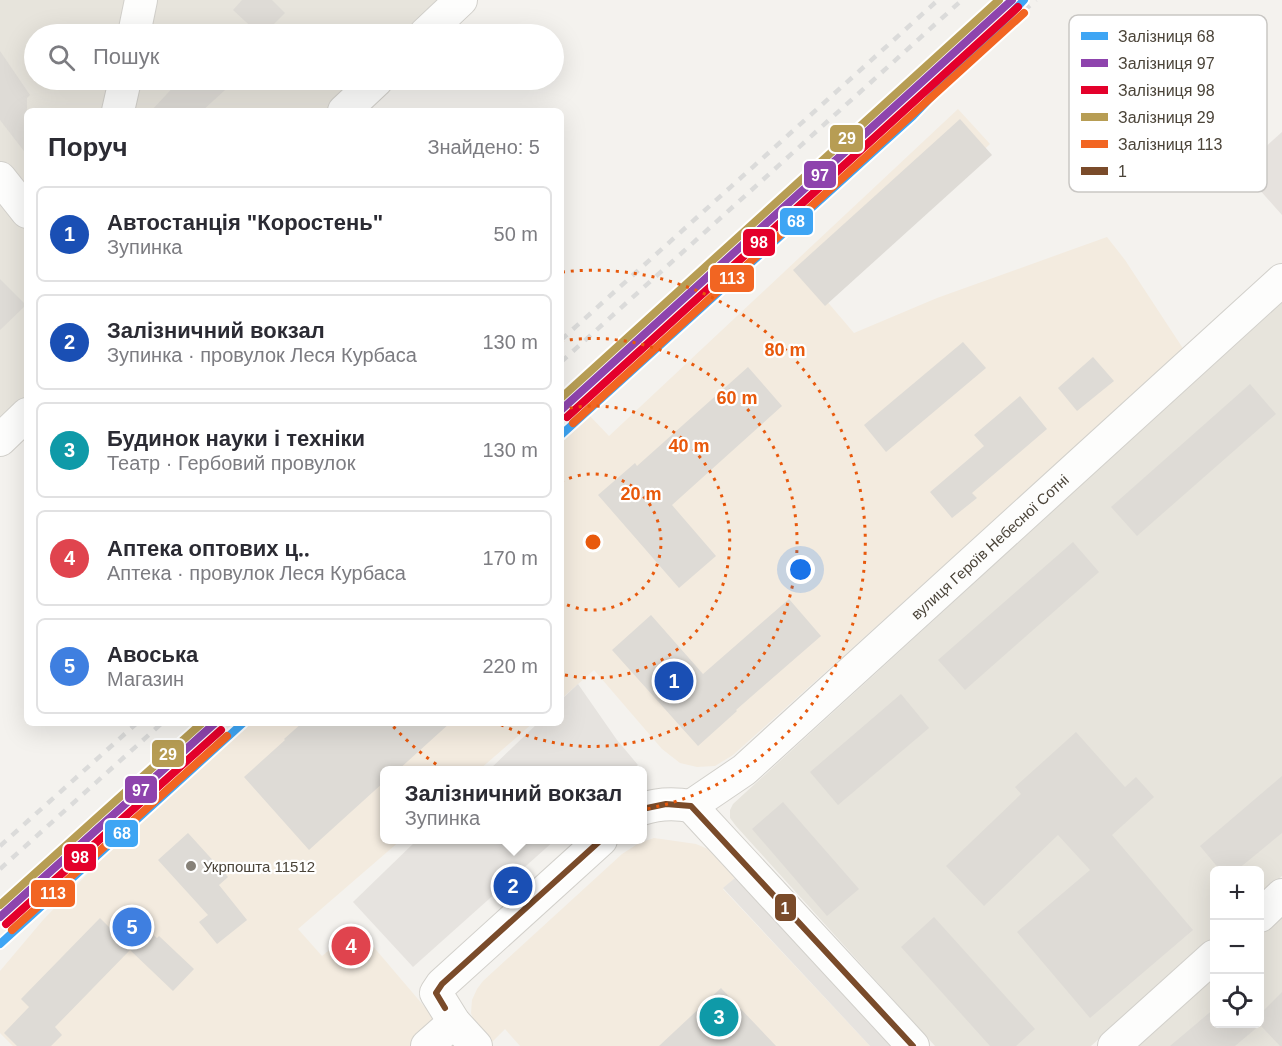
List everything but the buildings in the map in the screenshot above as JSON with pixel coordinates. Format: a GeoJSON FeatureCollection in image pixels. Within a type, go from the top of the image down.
{"type":"FeatureCollection","features":[{"type":"Feature","properties":{"kind":"street"},"geometry":{"type":"LineString","coordinates":[[136,24],[141,0]]}},
{"type":"Feature","properties":{"kind":"street"},"geometry":{"type":"LineString","coordinates":[[435,24],[461,0]]}},
{"type":"Feature","properties":{"kind":"street"},"geometry":{"type":"LineString","coordinates":[[119,108],[123,90]]}},
{"type":"Feature","properties":{"kind":"street"},"geometry":{"type":"LineString","coordinates":[[347,108],[366,90]]}},
{"type":"Feature","properties":{"kind":"street"},"geometry":{"type":"LineString","coordinates":[[0,178],[24,208]]}},
{"type":"Feature","properties":{"kind":"street","name":"вулиця Героїв Небесної Сотні"},"geometry":{"type":"LineString","coordinates":[[691,806],[744,770],[1282,280]]}},
{"type":"Feature","properties":{"kind":"street"},"geometry":{"type":"LineString","coordinates":[[0,440],[24,417]]}},
{"type":"Feature","properties":{"kind":"street"},"geometry":{"type":"LineString","coordinates":[[647,807],[673,803],[691,806],[913,1046]]}},
{"type":"Feature","properties":{"kind":"street"},"geometry":{"type":"LineString","coordinates":[[476,1046],[450,1015],[436,993],[442,984],[597,844]]}},
{"type":"Feature","properties":{"kind":"street"},"geometry":{"type":"LineString","coordinates":[[1264,912],[1282,895]]}},
{"type":"Feature","properties":{"kind":"street"},"geometry":{"type":"LineString","coordinates":[[1114,1046],[1210,960]]}},
{"type":"Feature","properties":{"kind":"street"},"geometry":{"type":"LineString","coordinates":[[427,1046],[450,1015]]}},
{"type":"Feature","properties":{"kind":"shaded area"},"geometry":{"type":"Polygon","coordinates":[[[0,0],[448,0],[423,24],[24,24],[24,90],[356,90],[337,108],[24,108],[24,414],[0,436],[0,0]]]}},
{"type":"Feature","properties":{"kind":"shaded area"},"geometry":{"type":"Polygon","coordinates":[[[958,109],[990,144],[825,299],[854,333],[937,298],[1107,237],[1125,260],[1184,350],[733,755],[715,766],[697,767],[680,763],[662,749],[594,670],[564,696],[564,437],[589,415],[609,436],[958,109]]]}},
{"type":"Feature","properties":{"kind":"shaded area"},"geometry":{"type":"Polygon","coordinates":[[[1282,132],[1282,215],[1262,192],[1267,192],[1267,146],[1282,132]]]}},
{"type":"Feature","properties":{"kind":"shaded area"},"geometry":{"type":"Polygon","coordinates":[[[1282,301],[1282,876],[1264,892],[1264,866],[1210,866],[1210,941],[1091,1046],[935,1046],[736,826],[730,818],[733,804],[1282,301]]]}},
{"type":"Feature","properties":{"kind":"shaded area"},"geometry":{"type":"Polygon","coordinates":[[[578,684],[617,740],[638,765],[493,766],[535,726],[564,726],[564,697],[578,684]]]}},
{"type":"Feature","properties":{"kind":"shaded area"},"geometry":{"type":"Polygon","coordinates":[[[246,726],[530,726],[484,766],[380,766],[380,844],[396,844],[298,929],[322,956],[354,930],[360,931],[458,1046],[13,1046],[0,1033],[0,971],[43,920],[126,834],[246,726]]]}},
{"type":"Feature","properties":{"kind":"shaded area"},"geometry":{"type":"Polygon","coordinates":[[[654,838],[696,844],[708,849],[716,856],[735,878],[723,889],[870,1046],[520,1046],[505,1029],[491,1043],[475,1024],[471,1013],[472,1000],[483,981],[622,854],[637,844],[647,844],[647,840],[654,838]]]}},
{"type":"Feature","properties":{"kind":"shaded area"},"geometry":{"type":"Polygon","coordinates":[[[413,844],[551,844],[413,967],[353,902],[413,844]]]}},
{"type":"Feature","properties":{"kind":"shaded area"},"geometry":{"type":"Polygon","coordinates":[[[735,878],[892,1046],[870,1046],[723,888],[735,878]]]}},
{"type":"Feature","properties":{"kind":"shaded area"},"geometry":{"type":"Polygon","coordinates":[[[1282,915],[1282,1046],[1136,1046],[1210,980],[1210,1028],[1264,1028],[1264,932],[1282,915]]]}},
{"type":"Feature","properties":{"kind":"railway"},"geometry":{"type":"LineString","coordinates":[[564,337],[938,0]]}},
{"type":"Feature","properties":{"kind":"railway"},"geometry":{"type":"LineString","coordinates":[[564,359],[962,0]]}},
{"type":"Feature","properties":{"kind":"railway"},"geometry":{"type":"LineString","coordinates":[[964,64],[1036,0]]}},
{"type":"Feature","properties":{"kind":"railway"},"geometry":{"type":"LineString","coordinates":[[0,846],[134,726]]}},
{"type":"Feature","properties":{"kind":"railway"},"geometry":{"type":"LineString","coordinates":[[0,869],[159,726]]}},
{"type":"Feature","properties":{"kind":"rail line","name":"29"},"geometry":{"type":"LineString","coordinates":[[564,395],[999,0]]}},
{"type":"Feature","properties":{"kind":"rail line","name":"97"},"geometry":{"type":"LineString","coordinates":[[564,407],[1012,0]]}},
{"type":"Feature","properties":{"kind":"rail line","name":"68"},"geometry":{"type":"LineString","coordinates":[[564,432],[913,116],[1024,0]]}},
{"type":"Feature","properties":{"kind":"rail line","name":"98"},"geometry":{"type":"LineString","coordinates":[[567,417],[1018,7]]}},
{"type":"Feature","properties":{"kind":"rail line","name":"113"},"geometry":{"type":"LineString","coordinates":[[573,423],[1024,13]]}},
{"type":"Feature","properties":{"kind":"rail line","name":"29"},"geometry":{"type":"LineString","coordinates":[[0,905],[199,726]]}},
{"type":"Feature","properties":{"kind":"rail line","name":"97"},"geometry":{"type":"LineString","coordinates":[[0,917],[212,726]]}},
{"type":"Feature","properties":{"kind":"rail line","name":"68"},"geometry":{"type":"LineString","coordinates":[[0,944],[240,726]]}},
{"type":"Feature","properties":{"kind":"rail line","name":"98"},"geometry":{"type":"LineString","coordinates":[[6,924],[221,730]]}},
{"type":"Feature","properties":{"kind":"rail line","name":"113"},"geometry":{"type":"LineString","coordinates":[[12,930],[227,736]]}},
{"type":"Feature","properties":{"kind":"transit line","name":"1"},"geometry":{"type":"LineString","coordinates":[[647,808],[666,804],[691,806],[913,1046]]}},
{"type":"Feature","properties":{"kind":"transit line","name":"1"},"geometry":{"type":"LineString","coordinates":[[445,1008],[436,993],[442,984],[597,844]]}},
{"type":"Feature","properties":{"kind":"place","name":"Автостанція \"Коростень\""},"geometry":{"type":"Point","coordinates":[674,681]}},
{"type":"Feature","properties":{"kind":"place","name":"Укрпошта 11512"},"geometry":{"type":"Point","coordinates":[191,866]}},
{"type":"Feature","properties":{"kind":"place","name":"Залізничний вокзал"},"geometry":{"type":"Point","coordinates":[513,886]}},
{"type":"Feature","properties":{"kind":"place","name":"Авоська"},"geometry":{"type":"Point","coordinates":[132,927]}},
{"type":"Feature","properties":{"kind":"place","name":"Аптека оптових ц‥"},"geometry":{"type":"Point","coordinates":[351,946]}},
{"type":"Feature","properties":{"kind":"place","name":"Будинок науки і техніки"},"geometry":{"type":"Point","coordinates":[719,1017]}}]}
